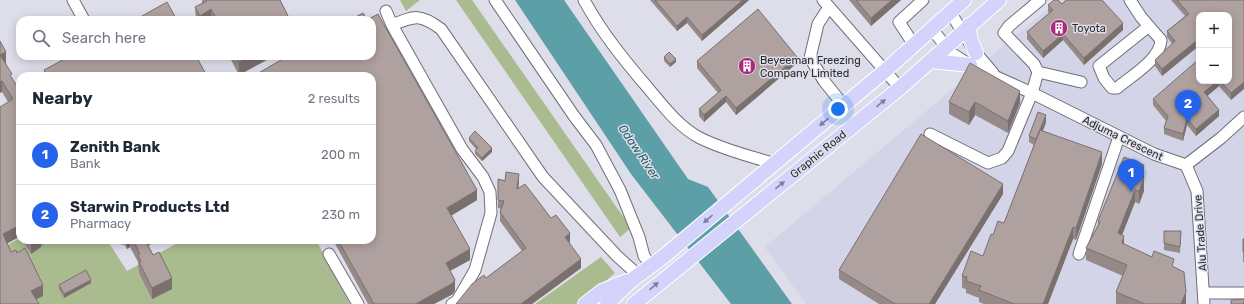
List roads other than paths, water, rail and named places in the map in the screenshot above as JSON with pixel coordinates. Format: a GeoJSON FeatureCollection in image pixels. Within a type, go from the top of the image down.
{"type":"FeatureCollection","features":[{"type":"Feature","properties":{"kind":"main road","name":"Graphic Road"},"geometry":{"type":"LineString","coordinates":[[607,304],[636,277],[663,257],[844,106],[964,0]]}},
{"type":"Feature","properties":{"kind":"main road","name":"Graphic Road"},"geometry":{"type":"LineString","coordinates":[[634,304],[900,88],[999,0]]}},
{"type":"Feature","properties":{"kind":"main road"},"geometry":{"type":"LineString","coordinates":[[931,60],[973,59],[970,38],[966,28]]}},
{"type":"Feature","properties":{"kind":"main road"},"geometry":{"type":"LineString","coordinates":[[586,304],[602,291],[636,277]]}},
{"type":"Feature","properties":{"kind":"street"},"geometry":{"type":"LineString","coordinates":[[73,0],[82,16]]}},
{"type":"Feature","properties":{"kind":"street"},"geometry":{"type":"LineString","coordinates":[[495,0],[574,116],[596,145],[620,190],[640,237],[644,256],[651,266]]}},
{"type":"Feature","properties":{"kind":"street"},"geometry":{"type":"LineString","coordinates":[[584,0],[610,43],[667,110],[683,125],[699,137],[718,146],[775,164]]}},
{"type":"Feature","properties":{"kind":"street"},"geometry":{"type":"LineString","coordinates":[[914,45],[899,22],[923,0]]}},
{"type":"Feature","properties":{"kind":"street"},"geometry":{"type":"LineString","coordinates":[[930,134],[988,163],[1002,158],[1008,151],[1032,93],[1038,72],[1034,64],[1004,33],[1009,26],[1040,0]]}},
{"type":"Feature","properties":{"kind":"street"},"geometry":{"type":"LineString","coordinates":[[1130,0],[1161,40],[1159,51],[1156,56],[1116,88],[1112,88],[1104,78],[1099,66],[1149,26]]}},
{"type":"Feature","properties":{"kind":"street"},"geometry":{"type":"LineString","coordinates":[[844,106],[824,81],[810,58],[818,24],[826,3],[886,70],[900,88]]}},
{"type":"Feature","properties":{"kind":"street"},"geometry":{"type":"LineString","coordinates":[[386,11],[392,25],[462,149],[483,176],[490,192],[491,213],[474,270],[457,301],[452,304]]}},
{"type":"Feature","properties":{"kind":"street"},"geometry":{"type":"LineString","coordinates":[[950,12],[966,28]]}},
{"type":"Feature","properties":{"kind":"street"},"geometry":{"type":"LineString","coordinates":[[392,25],[411,17],[420,17],[429,20],[441,29],[543,177],[636,277]]}},
{"type":"Feature","properties":{"kind":"street","name":"Adjuma Crescent"},"geometry":{"type":"LineString","coordinates":[[932,29],[954,56],[973,59],[994,75],[1154,154],[1186,165]]}},
{"type":"Feature","properties":{"kind":"street"},"geometry":{"type":"LineString","coordinates":[[1038,72],[1081,82]]}},
{"type":"Feature","properties":{"kind":"street"},"geometry":{"type":"LineString","coordinates":[[1186,165],[1221,138],[1244,117]]}},
{"type":"Feature","properties":{"kind":"street"},"geometry":{"type":"LineString","coordinates":[[1079,254],[1119,137]]}},
{"type":"Feature","properties":{"kind":"street","name":"Alu Trade Drive"},"geometry":{"type":"LineString","coordinates":[[1186,165],[1196,191],[1204,298]]}},
{"type":"Feature","properties":{"kind":"street"},"geometry":{"type":"LineString","coordinates":[[329,254],[358,304]]}},
{"type":"Feature","properties":{"kind":"street"},"geometry":{"type":"LineString","coordinates":[[1204,298],[1244,294]]}},
{"type":"Feature","properties":{"kind":"water","name":"Odaw River"},"geometry":{"type":"Polygon","coordinates":[[[515,0],[564,0],[688,179],[708,187],[792,304],[731,304],[631,174],[515,0]]]}},
{"type":"Feature","properties":{"kind":"place","name":"Toyota"},"geometry":{"type":"Point","coordinates":[1059,28]}},
{"type":"Feature","properties":{"kind":"place","name":"Beyeeman Freezing Company Limited"},"geometry":{"type":"Point","coordinates":[747,66]}},
{"type":"Feature","properties":{"kind":"place","name":"Starwin Products Ltd"},"geometry":{"type":"Point","coordinates":[1188,123]}},
{"type":"Feature","properties":{"kind":"place","name":"Zenith Bank"},"geometry":{"type":"Point","coordinates":[1131,192]}}]}
